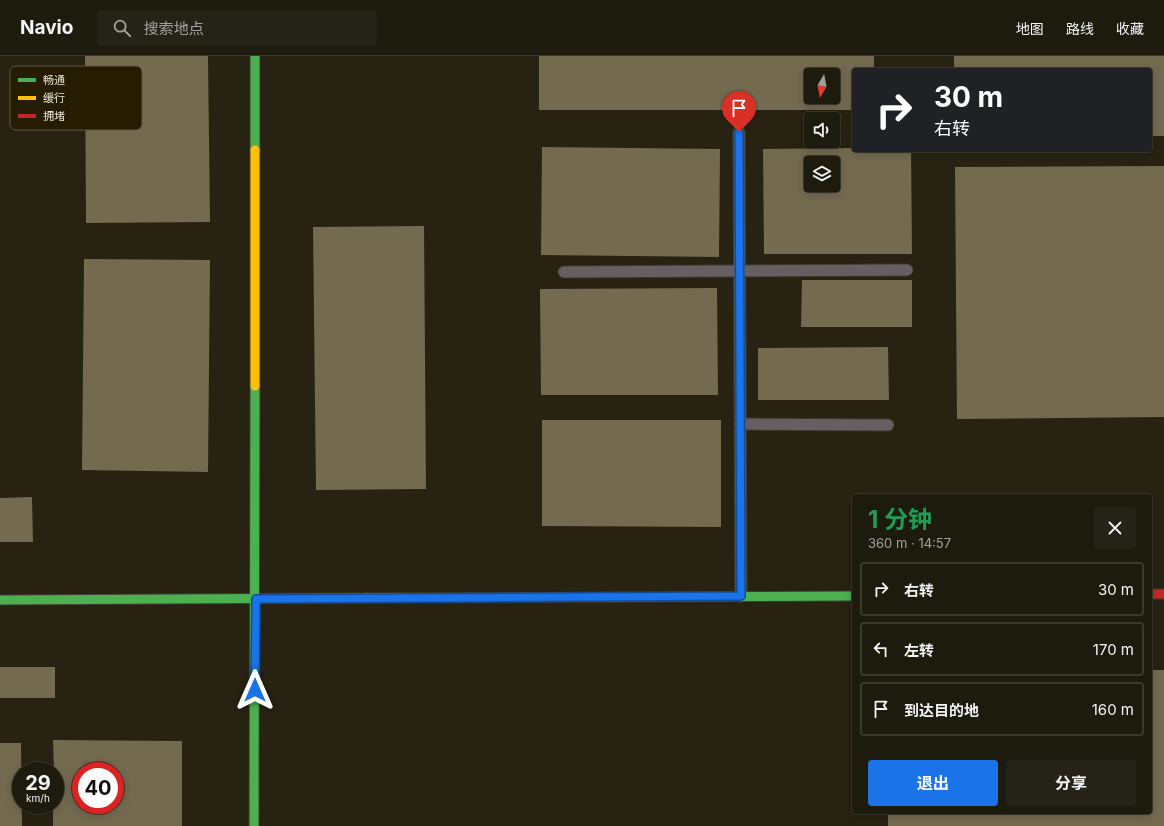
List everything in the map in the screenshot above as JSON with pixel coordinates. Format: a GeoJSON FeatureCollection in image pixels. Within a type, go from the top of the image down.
{"type":"FeatureCollection","features":[{"type":"Feature","properties":{"kind":"street"},"geometry":{"type":"LineString","coordinates":[[254,826],[256,599],[255,56]]}},
{"type":"Feature","properties":{"kind":"street"},"geometry":{"type":"LineString","coordinates":[[1152,594],[1164,594]]}},
{"type":"Feature","properties":{"kind":"street"},"geometry":{"type":"LineString","coordinates":[[0,600],[852,596]]}},
{"type":"Feature","properties":{"kind":"lane"},"geometry":{"type":"LineString","coordinates":[[739,132],[741,596]]}},
{"type":"Feature","properties":{"kind":"lane"},"geometry":{"type":"LineString","coordinates":[[564,272],[908,270]]}},
{"type":"Feature","properties":{"kind":"lane"},"geometry":{"type":"LineString","coordinates":[[740,424],[888,425]]}},
{"type":"Feature","properties":{"kind":"building"},"geometry":{"type":"Polygon","coordinates":[[[85,56],[208,56],[210,222],[86,223],[85,130],[142,130],[142,66],[85,66],[85,56]]]}},
{"type":"Feature","properties":{"kind":"building"},"geometry":{"type":"Polygon","coordinates":[[[539,56],[874,56],[874,68],[852,68],[852,110],[539,110],[539,56]]]}},
{"type":"Feature","properties":{"kind":"building"},"geometry":{"type":"Polygon","coordinates":[[[954,56],[1164,56],[1164,136],[1152,136],[1152,68],[954,68],[954,56]]]}},
{"type":"Feature","properties":{"kind":"building"},"geometry":{"type":"Polygon","coordinates":[[[542,147],[720,149],[719,257],[541,255],[542,147]]]}},
{"type":"Feature","properties":{"kind":"building"},"geometry":{"type":"Polygon","coordinates":[[[852,148],[852,152],[911,152],[912,254],[764,254],[763,149],[852,148]]]}},
{"type":"Feature","properties":{"kind":"building"},"geometry":{"type":"Polygon","coordinates":[[[1164,166],[1164,417],[957,419],[955,167],[1164,166]]]}},
{"type":"Feature","properties":{"kind":"building"},"geometry":{"type":"Polygon","coordinates":[[[424,226],[426,489],[316,490],[313,227],[424,226]]]}},
{"type":"Feature","properties":{"kind":"building"},"geometry":{"type":"Polygon","coordinates":[[[84,259],[210,260],[208,472],[82,470],[84,259]]]}},
{"type":"Feature","properties":{"kind":"building"},"geometry":{"type":"Polygon","coordinates":[[[802,280],[912,280],[912,327],[801,327],[802,280]]]}},
{"type":"Feature","properties":{"kind":"building"},"geometry":{"type":"Polygon","coordinates":[[[717,288],[718,395],[541,395],[540,289],[717,288]]]}},
{"type":"Feature","properties":{"kind":"building"},"geometry":{"type":"Polygon","coordinates":[[[888,347],[889,400],[758,400],[758,348],[888,347]]]}},
{"type":"Feature","properties":{"kind":"building"},"geometry":{"type":"Polygon","coordinates":[[[542,420],[721,420],[721,527],[542,526],[542,420]]]}},
{"type":"Feature","properties":{"kind":"building"},"geometry":{"type":"Polygon","coordinates":[[[32,497],[33,542],[0,542],[0,498],[32,497]]]}},
{"type":"Feature","properties":{"kind":"building"},"geometry":{"type":"Polygon","coordinates":[[[0,667],[55,667],[55,698],[0,698],[0,667]]]}},
{"type":"Feature","properties":{"kind":"building"},"geometry":{"type":"Polygon","coordinates":[[[1152,670],[1164,670],[1164,826],[888,826],[888,814],[1152,814],[1152,670]]]}},
{"type":"Feature","properties":{"kind":"building"},"geometry":{"type":"Polygon","coordinates":[[[53,740],[182,741],[182,826],[53,826],[53,814],[64,814],[64,762],[54,762],[53,740]]]}},
{"type":"Feature","properties":{"kind":"building"},"geometry":{"type":"Polygon","coordinates":[[[0,743],[21,743],[21,762],[12,762],[12,814],[22,814],[22,826],[0,826],[0,743]]]}},
{"type":"Feature","properties":{"kind":"traffic: fast"},"geometry":{"type":"LineString","coordinates":[[255,56],[255,150]]}},
{"type":"Feature","properties":{"kind":"traffic: fast"},"geometry":{"type":"LineString","coordinates":[[254,826],[255,386]]}},
{"type":"Feature","properties":{"kind":"traffic: fast"},"geometry":{"type":"LineString","coordinates":[[621,597],[852,596]]}},
{"type":"Feature","properties":{"kind":"traffic: fast"},"geometry":{"type":"LineString","coordinates":[[0,600],[366,598]]}},
{"type":"Feature","properties":{"kind":"traffic: slow"},"geometry":{"type":"LineString","coordinates":[[255,150],[255,386]]}},
{"type":"Feature","properties":{"kind":"traffic: slow"},"geometry":{"type":"LineString","coordinates":[[366,598],[621,597]]}},
{"type":"Feature","properties":{"kind":"traffic: jam"},"geometry":{"type":"LineString","coordinates":[[1152,594],[1164,594]]}},
{"type":"Feature","properties":{"kind":"route"},"geometry":{"type":"LineString","coordinates":[[255,690],[256,599],[741,596],[739,132]]}}]}
